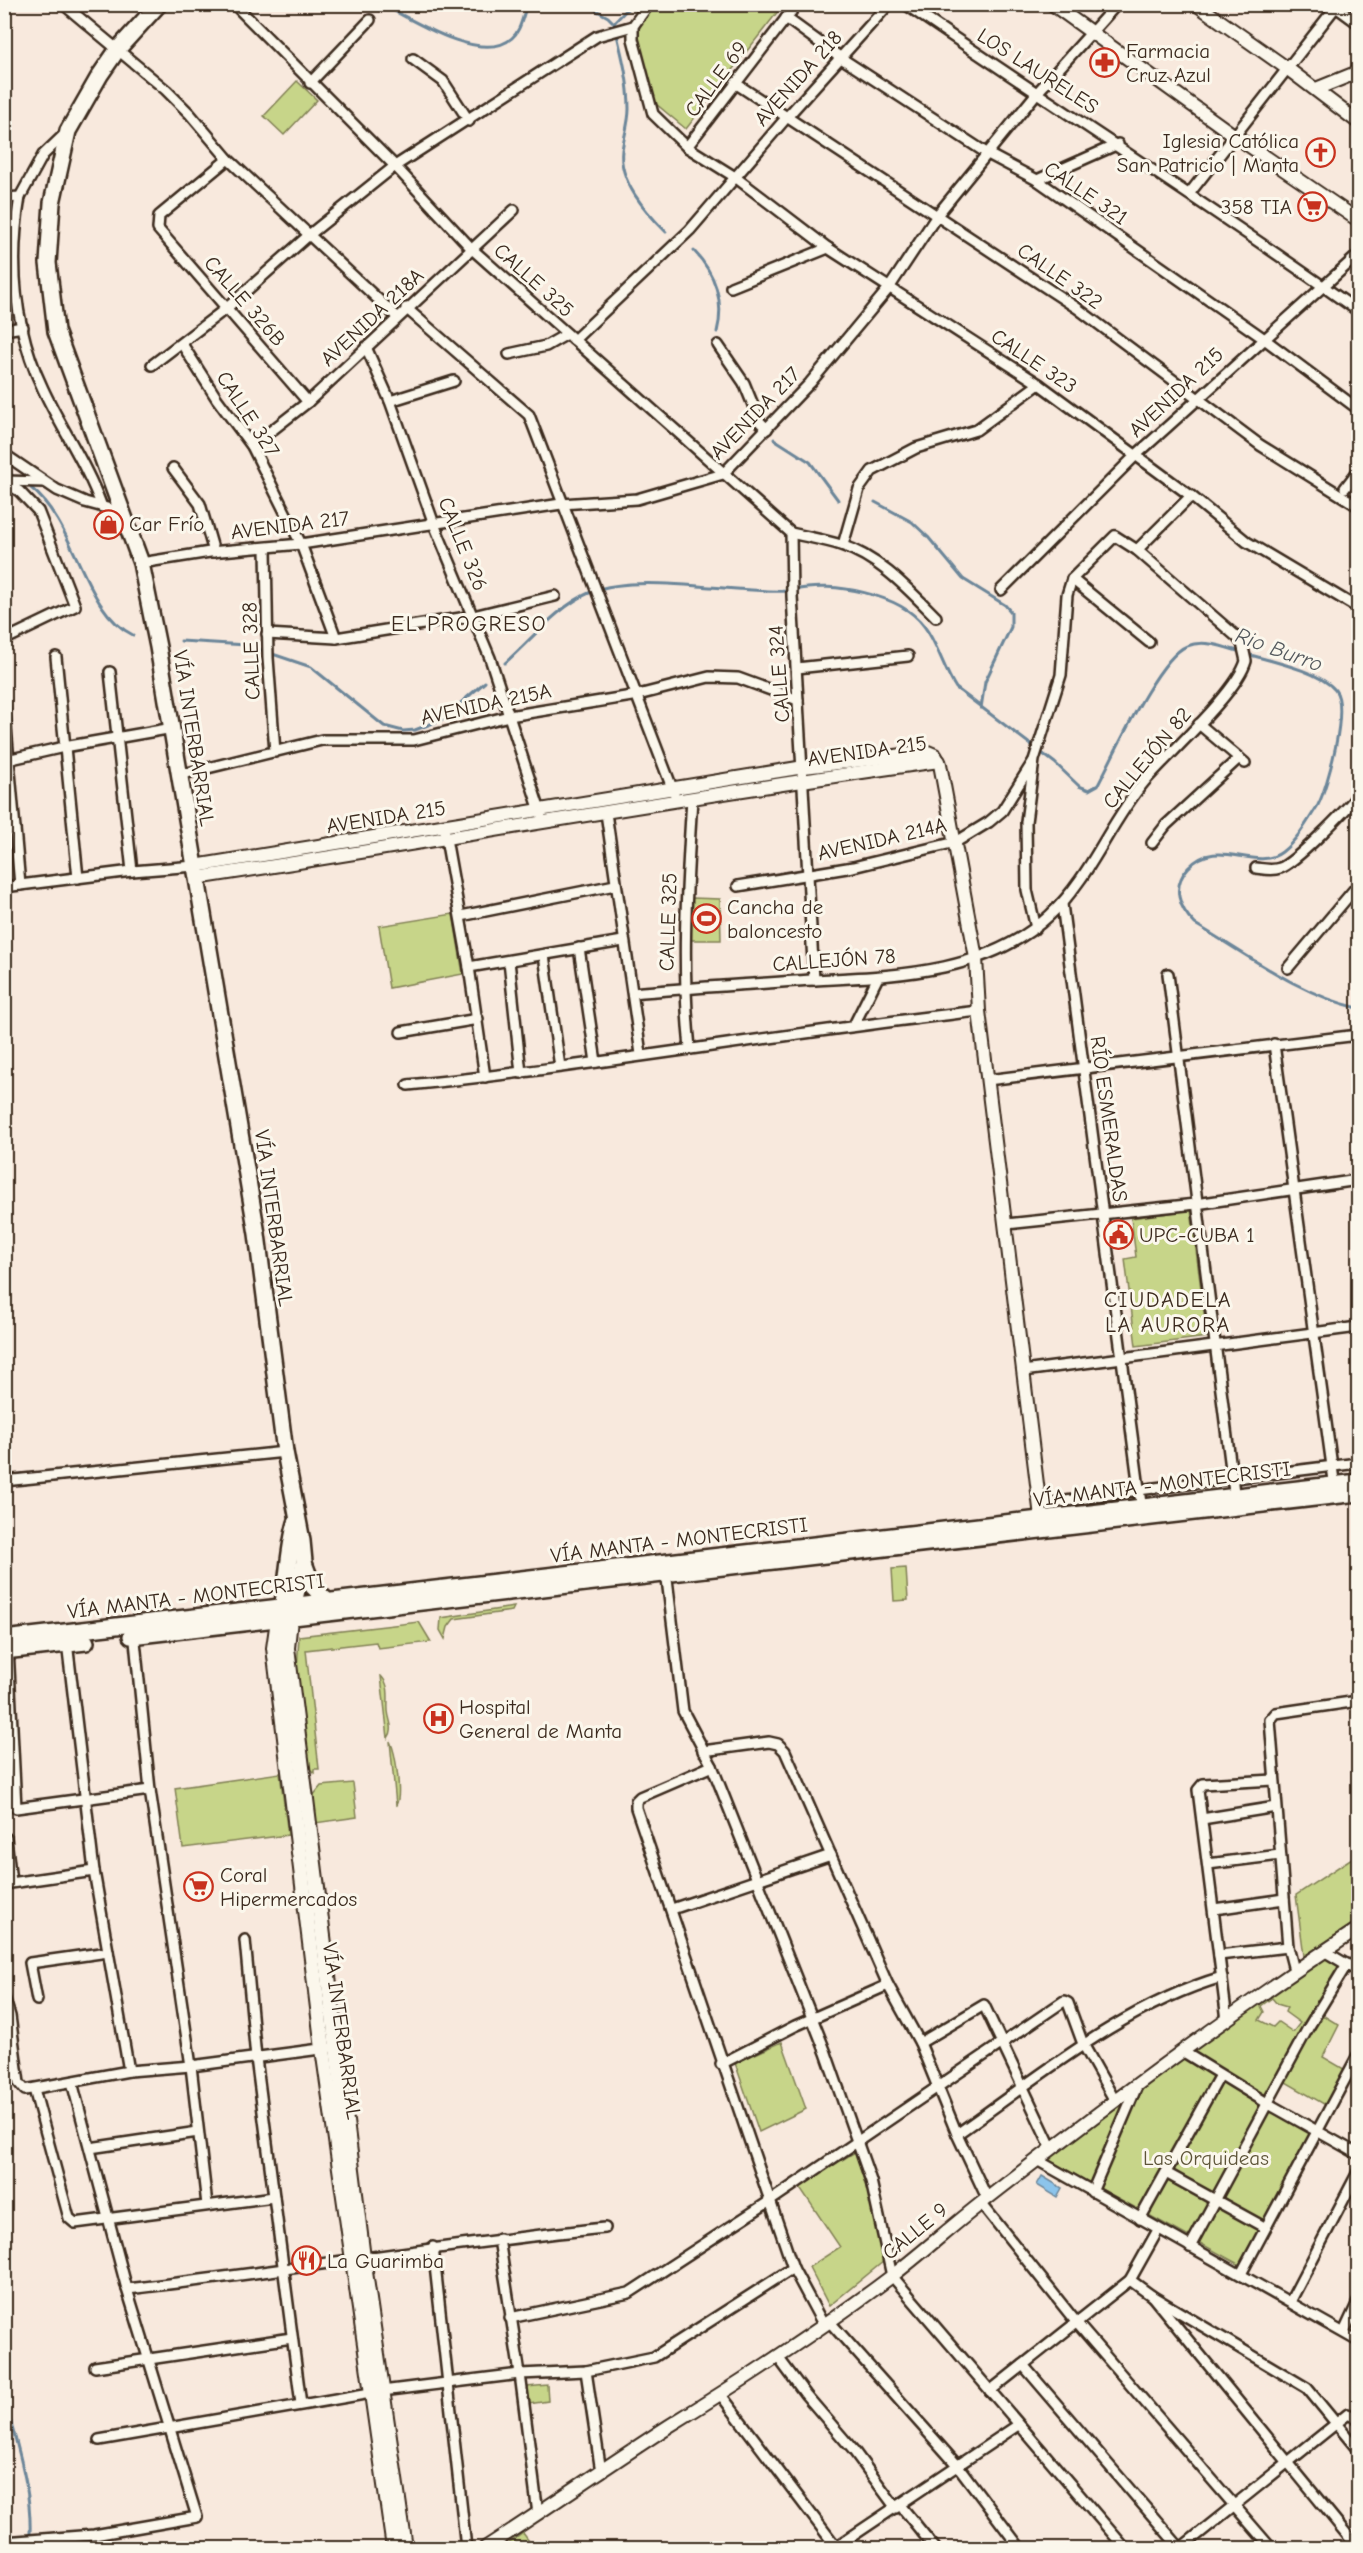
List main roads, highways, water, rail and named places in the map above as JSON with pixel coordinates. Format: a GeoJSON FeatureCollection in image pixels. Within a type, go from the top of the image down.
{"type":"FeatureCollection","features":[{"type":"Feature","properties":{"kind":"main road","name":"VÍA INTERBARRIAL"},"geometry":{"type":"LineString","coordinates":[[159,4],[118,49],[87,95],[68,131],[57,171],[50,218],[48,263],[52,314],[65,362],[141,563],[172,728],[257,1234],[285,1452],[304,1562],[274,1648],[297,1784],[344,2160],[376,2392],[394,2509],[405,2548]]}},
{"type":"Feature","properties":{"kind":"main road","name":"VÍA MANTA - MONTECRISTI"},"geometry":{"type":"LineString","coordinates":[[1335,1491],[1359,1482]]}},
{"type":"Feature","properties":{"kind":"main road","name":"VÍA MANTA - MONTECRISTI"},"geometry":{"type":"LineString","coordinates":[[6,1645],[666,1569],[1042,1519],[1142,1512],[1335,1491],[1359,1493]]}},
{"type":"Feature","properties":{"kind":"main road","name":"VÍA INTERBARRIAL"},"geometry":{"type":"LineString","coordinates":[[286,1613],[291,1539],[297,1520]]}},
{"type":"Feature","properties":{"kind":"main road"},"geometry":{"type":"LineString","coordinates":[[304,1562],[314,1587],[327,1601]]}},
{"type":"Feature","properties":{"kind":"main road","name":"VÍA MANTA - MONTECRISTI"},"geometry":{"type":"LineString","coordinates":[[286,1613],[327,1601],[666,1569]]}},
{"type":"Feature","properties":{"kind":"main road","name":"VÍA INTERBARRIAL"},"geometry":{"type":"LineString","coordinates":[[394,2509],[394,2548]]}},
{"type":"Feature","properties":{"kind":"water"},"geometry":{"type":"Polygon","coordinates":[[[1042,2176],[1062,2188],[1057,2197],[1037,2185],[1042,2176]]]}},
{"type":"Feature","properties":{"kind":"waterway"},"geometry":{"type":"LineString","coordinates":[[382,4],[447,37],[483,46],[499,45],[512,38],[518,30],[528,4]]}},
{"type":"Feature","properties":{"kind":"waterway"},"geometry":{"type":"LineString","coordinates":[[585,4],[614,23],[629,98],[628,119],[622,150],[624,173],[642,205],[666,232]]}},
{"type":"Feature","properties":{"kind":"waterway"},"geometry":{"type":"LineString","coordinates":[[614,23],[632,4]]}},
{"type":"Feature","properties":{"kind":"waterway"},"geometry":{"type":"LineString","coordinates":[[694,251],[708,269],[716,288],[720,310],[717,332]]}},
{"type":"Feature","properties":{"kind":"waterway"},"geometry":{"type":"LineString","coordinates":[[774,439],[810,462],[838,500]]}},
{"type":"Feature","properties":{"kind":"waterway"},"geometry":{"type":"LineString","coordinates":[[4,470],[12,475]]}},
{"type":"Feature","properties":{"kind":"waterway"},"geometry":{"type":"LineString","coordinates":[[31,488],[47,504],[59,523],[102,607],[116,623],[133,635]]}},
{"type":"Feature","properties":{"kind":"waterway"},"geometry":{"type":"LineString","coordinates":[[875,502],[912,522],[928,537],[963,579],[1005,605],[1011,612],[1011,627],[985,682],[981,708]]}},
{"type":"Feature","properties":{"kind":"waterway"},"geometry":{"type":"LineString","coordinates":[[505,663],[567,606],[591,592],[611,586],[660,584],[789,591]]}},
{"type":"Feature","properties":{"kind":"waterway","name":"Rio Burro"},"geometry":{"type":"LineString","coordinates":[[795,590],[827,587],[846,589],[883,598],[913,615],[929,633],[956,688],[1055,763],[1079,786],[1089,790],[1098,785],[1150,687],[1176,654],[1187,646],[1200,643],[1214,644],[1241,652]]}},
{"type":"Feature","properties":{"kind":"waterway"},"geometry":{"type":"LineString","coordinates":[[181,641],[246,645],[311,667],[384,726],[403,731],[415,730],[441,720],[485,682]]}},
{"type":"Feature","properties":{"kind":"waterway","name":"Rio Burro"},"geometry":{"type":"LineString","coordinates":[[1247,654],[1306,672],[1328,683],[1335,690],[1339,699],[1340,712],[1336,747],[1318,805],[1293,842],[1282,852],[1260,859],[1223,854],[1199,859],[1183,875],[1179,890],[1181,904],[1195,924],[1274,972],[1315,993],[1358,1008]]}},
{"type":"Feature","properties":{"kind":"waterway"},"geometry":{"type":"LineString","coordinates":[[4,2340],[4,2372]]}},
{"type":"Feature","properties":{"kind":"waterway"},"geometry":{"type":"LineString","coordinates":[[4,2397],[27,2491],[29,2548]]}},
{"type":"Feature","properties":{"kind":"place","name":"Farmacia Cruz Azul"},"geometry":{"type":"Point","coordinates":[1105,63]}},
{"type":"Feature","properties":{"kind":"place","name":"Iglesia Católica San Patricio | Manta"},"geometry":{"type":"Point","coordinates":[1320,153]}},
{"type":"Feature","properties":{"kind":"place","name":"358 TIA"},"geometry":{"type":"Point","coordinates":[1313,207]}},
{"type":"Feature","properties":{"kind":"place","name":"Car Frío"},"geometry":{"type":"Point","coordinates":[108,524]}},
{"type":"Feature","properties":{"kind":"place","name":"Cancha de baloncesto"},"geometry":{"type":"Point","coordinates":[706,919]}},
{"type":"Feature","properties":{"kind":"place","name":"UPC-CUBA 1"},"geometry":{"type":"Point","coordinates":[1118,1235]}},
{"type":"Feature","properties":{"kind":"place","name":"Hospital General de Manta"},"geometry":{"type":"Point","coordinates":[438,1719]}},
{"type":"Feature","properties":{"kind":"place","name":"Coral Hipermercados"},"geometry":{"type":"Point","coordinates":[199,1887]}},
{"type":"Feature","properties":{"kind":"place","name":"La Guarimba"},"geometry":{"type":"Point","coordinates":[306,2261]}},
{"type":"Feature","properties":{"kind":"district","name":"EL PROGRESO"},"geometry":{"type":"Point","coordinates":[469,624]}},
{"type":"Feature","properties":{"kind":"district","name":"CIUDADELA LA AURORA"},"geometry":{"type":"Point","coordinates":[1168,1312]}},
{"type":"Feature","properties":{"kind":"park label","name":"Las Orquideas"},"geometry":{"type":"Point","coordinates":[1206,2158]}}]}
